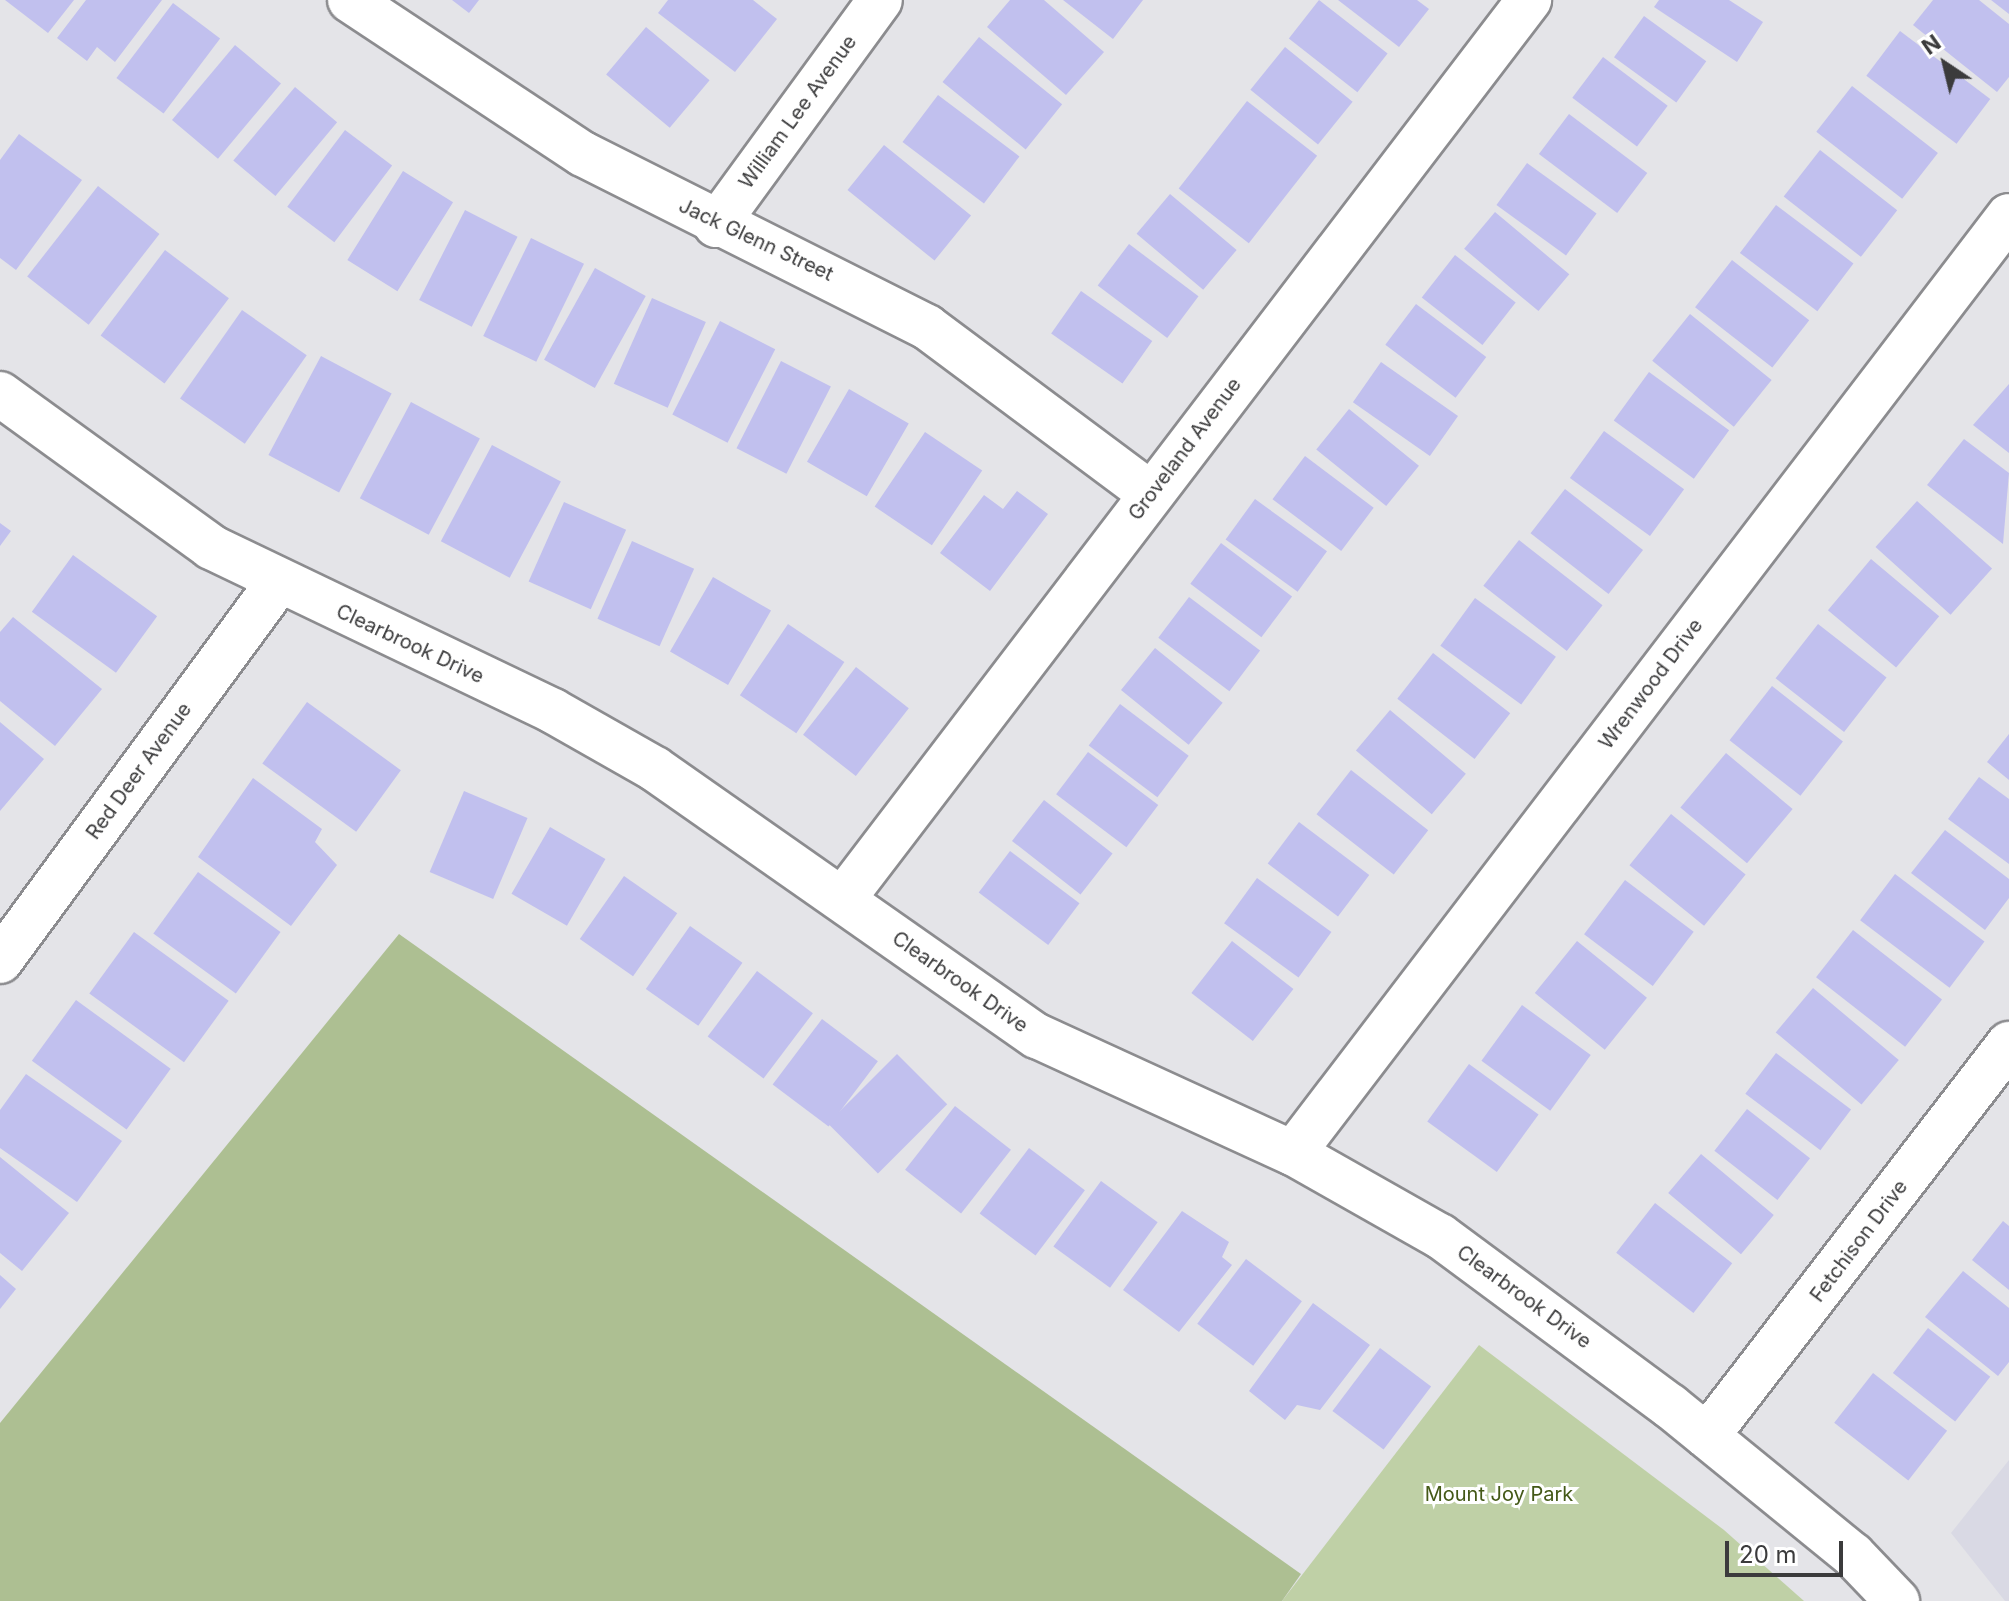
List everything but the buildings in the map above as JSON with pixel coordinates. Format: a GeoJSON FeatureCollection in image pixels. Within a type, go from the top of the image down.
{"type":"FeatureCollection","features":[{"type":"Feature","properties":{"kind":"street","name":"Jack Glenn Street"},"geometry":{"type":"LineString","coordinates":[[350,0],[583,154],[716,225],[844,280],[927,327],[1151,494]]}},
{"type":"Feature","properties":{"kind":"street","name":"William Lee Avenue"},"geometry":{"type":"LineString","coordinates":[[716,225],[880,0]]}},
{"type":"Feature","properties":{"kind":"street","name":"Groveland Avenue"},"geometry":{"type":"LineString","coordinates":[[843,899],[1529,0]]}},
{"type":"Feature","properties":{"kind":"street","name":"Wrenwood Drive"},"geometry":{"type":"LineString","coordinates":[[1293,1153],[2009,216]]}},
{"type":"Feature","properties":{"kind":"street","name":"Clearbrook Drive"},"geometry":{"type":"LineString","coordinates":[[0,394],[152,508],[279,581],[609,741],[843,899],[1037,1036],[1293,1153],[1440,1236],[1707,1436],[1853,1555],[1897,1601]]}},
{"type":"Feature","properties":{"kind":"street","name":"Red Deer Avenue"},"geometry":{"type":"LineString","coordinates":[[0,961],[279,581]]}},
{"type":"Feature","properties":{"kind":"street","name":"Fetchison Drive"},"geometry":{"type":"LineString","coordinates":[[1707,1436],[2009,1044]]}},
{"type":"Feature","properties":{"kind":"shaded area"},"geometry":{"type":"Polygon","coordinates":[[[2009,1460],[2009,1601],[2005,1601],[1951,1533],[2009,1460]]]}},
{"type":"Feature","properties":{"kind":"green space"},"geometry":{"type":"Polygon","coordinates":[[[399,934],[1301,1574],[1282,1601],[0,1601],[0,1423],[399,934]]]}},
{"type":"Feature","properties":{"kind":"green space","name":"Mount Joy Park"},"geometry":{"type":"Polygon","coordinates":[[[1479,1345],[1724,1530],[1804,1601],[1282,1601],[1479,1345]]]}}]}
